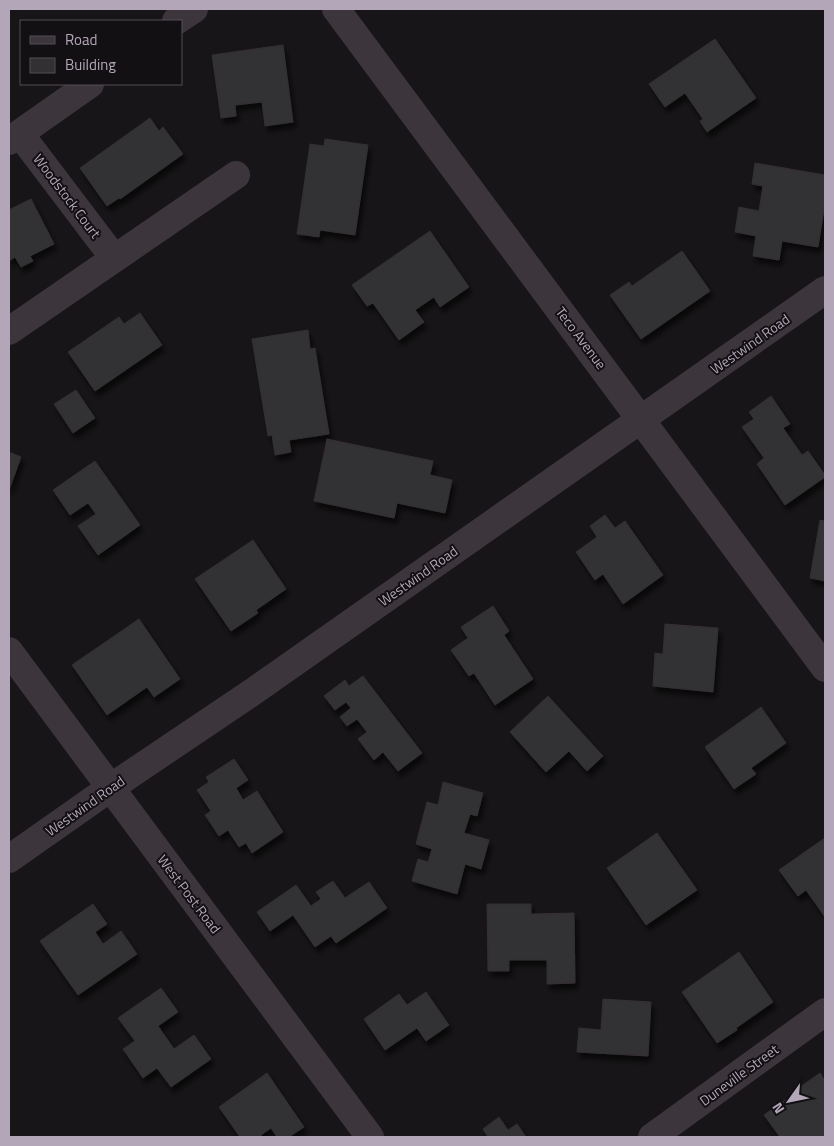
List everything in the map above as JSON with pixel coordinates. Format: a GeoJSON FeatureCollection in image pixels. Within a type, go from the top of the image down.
{"type":"FeatureCollection","features":[{"type":"Feature","properties":{"kind":"street"},"geometry":{"type":"LineString","coordinates":[[178,20],[194,9]]}},
{"type":"Feature","properties":{"kind":"street","name":"Teco Avenue"},"geometry":{"type":"LineString","coordinates":[[336,9],[825,668]]}},
{"type":"Feature","properties":{"kind":"street"},"geometry":{"type":"LineString","coordinates":[[14,138],[89,85]]}},
{"type":"Feature","properties":{"kind":"street","name":"Woodstock Court"},"geometry":{"type":"LineString","coordinates":[[14,138],[114,258]]}},
{"type":"Feature","properties":{"kind":"street"},"geometry":{"type":"LineString","coordinates":[[9,331],[236,176]]}},
{"type":"Feature","properties":{"kind":"street","name":"Westwind Road"},"geometry":{"type":"LineString","coordinates":[[9,859],[254,691],[825,290]]}},
{"type":"Feature","properties":{"kind":"street","name":"West Post Road"},"geometry":{"type":"LineString","coordinates":[[9,651],[370,1137]]}},
{"type":"Feature","properties":{"kind":"street","name":"Duneville Street"},"geometry":{"type":"LineString","coordinates":[[652,1137],[825,1012]]}},
{"type":"Feature","properties":{"kind":"building"},"geometry":{"type":"Polygon","coordinates":[[[715,39],[756,98],[707,132],[700,121],[703,119],[685,93],[665,107],[649,84],[715,39]]]}},
{"type":"Feature","properties":{"kind":"building"},"geometry":{"type":"Polygon","coordinates":[[[283,45],[293,122],[265,126],[262,102],[235,105],[236,116],[221,118],[212,55],[283,45]]]}},
{"type":"Feature","properties":{"kind":"building"},"geometry":{"type":"Polygon","coordinates":[[[150,118],[159,131],[163,127],[183,154],[120,199],[107,206],[80,168],[150,118]]]}},
{"type":"Feature","properties":{"kind":"building"},"geometry":{"type":"Polygon","coordinates":[[[325,139],[368,145],[355,235],[320,230],[319,237],[297,234],[310,144],[324,146],[325,139]]]}},
{"type":"Feature","properties":{"kind":"building"},"geometry":{"type":"Polygon","coordinates":[[[755,163],[825,175],[825,203],[818,247],[782,241],[779,260],[753,256],[756,236],[735,232],[739,207],[759,211],[763,186],[752,184],[755,163]]]}},
{"type":"Feature","properties":{"kind":"building"},"geometry":{"type":"Polygon","coordinates":[[[31,199],[54,244],[30,256],[33,261],[21,267],[15,257],[9,261],[9,210],[31,199]]]}},
{"type":"Feature","properties":{"kind":"building"},"geometry":{"type":"Polygon","coordinates":[[[430,231],[469,287],[440,307],[434,297],[415,310],[424,322],[399,340],[373,303],[367,306],[352,285],[430,231]]]}},
{"type":"Feature","properties":{"kind":"building"},"geometry":{"type":"Polygon","coordinates":[[[682,251],[710,291],[641,339],[610,295],[629,282],[632,286],[682,251]]]}},
{"type":"Feature","properties":{"kind":"building"},"geometry":{"type":"Polygon","coordinates":[[[140,313],[162,345],[95,391],[68,352],[119,317],[124,324],[140,313]]]}},
{"type":"Feature","properties":{"kind":"building"},"geometry":{"type":"Polygon","coordinates":[[[308,330],[310,349],[315,348],[329,434],[289,440],[291,452],[275,455],[272,435],[268,436],[252,339],[308,330]]]}},
{"type":"Feature","properties":{"kind":"building"},"geometry":{"type":"Polygon","coordinates":[[[76,390],[95,418],[73,433],[54,404],[76,390]]]}},
{"type":"Feature","properties":{"kind":"building"},"geometry":{"type":"Polygon","coordinates":[[[771,396],[790,424],[783,428],[802,455],[808,451],[825,475],[825,477],[785,505],[757,464],[764,458],[742,427],[754,419],[749,412],[771,396]]]}},
{"type":"Feature","properties":{"kind":"building"},"geometry":{"type":"Polygon","coordinates":[[[327,439],[433,461],[430,475],[452,480],[445,513],[397,503],[394,518],[314,501],[327,439]]]}},
{"type":"Feature","properties":{"kind":"building"},"geometry":{"type":"Polygon","coordinates":[[[9,452],[21,457],[9,490],[9,452]]]}},
{"type":"Feature","properties":{"kind":"building"},"geometry":{"type":"Polygon","coordinates":[[[95,461],[140,525],[98,555],[78,526],[96,514],[88,503],[70,515],[53,490],[95,461]]]}},
{"type":"Feature","properties":{"kind":"building"},"geometry":{"type":"Polygon","coordinates":[[[605,515],[615,528],[625,521],[663,575],[623,604],[603,574],[595,580],[576,552],[597,537],[590,526],[605,515]]]}},
{"type":"Feature","properties":{"kind":"building"},"geometry":{"type":"Polygon","coordinates":[[[820,520],[825,521],[825,581],[810,578],[820,520]]]}},
{"type":"Feature","properties":{"kind":"building"},"geometry":{"type":"Polygon","coordinates":[[[253,540],[286,589],[256,610],[258,613],[231,631],[195,579],[253,540]]]}},
{"type":"Feature","properties":{"kind":"building"},"geometry":{"type":"Polygon","coordinates":[[[493,606],[509,631],[504,635],[533,679],[495,705],[474,673],[469,676],[451,650],[468,638],[461,627],[493,606]]]}},
{"type":"Feature","properties":{"kind":"building"},"geometry":{"type":"Polygon","coordinates":[[[139,619],[180,679],[154,697],[147,687],[107,715],[72,665],[139,619]]]}},
{"type":"Feature","properties":{"kind":"building"},"geometry":{"type":"Polygon","coordinates":[[[665,624],[718,628],[713,692],[653,686],[655,653],[663,654],[665,624]]]}},
{"type":"Feature","properties":{"kind":"building"},"geometry":{"type":"Polygon","coordinates":[[[363,676],[422,753],[398,771],[383,752],[374,760],[358,739],[367,732],[357,719],[347,726],[340,717],[351,708],[346,702],[335,710],[324,696],[345,680],[349,686],[363,676]]]}},
{"type":"Feature","properties":{"kind":"building"},"geometry":{"type":"Polygon","coordinates":[[[548,696],[603,756],[587,771],[569,751],[546,772],[510,732],[548,696]]]}},
{"type":"Feature","properties":{"kind":"building"},"geometry":{"type":"Polygon","coordinates":[[[761,707],[786,743],[751,768],[756,774],[734,789],[705,747],[761,707]]]}},
{"type":"Feature","properties":{"kind":"building"},"geometry":{"type":"Polygon","coordinates":[[[234,759],[248,780],[236,788],[243,800],[257,791],[283,832],[252,853],[246,843],[239,847],[228,830],[219,836],[205,815],[211,811],[197,790],[209,782],[206,777],[234,759]]]}},
{"type":"Feature","properties":{"kind":"building"},"geometry":{"type":"Polygon","coordinates":[[[443,782],[483,793],[477,816],[470,814],[464,833],[489,840],[481,869],[465,864],[457,894],[412,881],[418,859],[428,862],[432,849],[416,844],[427,802],[438,805],[443,782]]]}},
{"type":"Feature","properties":{"kind":"building"},"geometry":{"type":"Polygon","coordinates":[[[657,833],[697,890],[646,925],[607,868],[657,833]]]}},
{"type":"Feature","properties":{"kind":"building"},"geometry":{"type":"Polygon","coordinates":[[[825,838],[825,917],[806,890],[798,896],[779,870],[825,838]]]}},
{"type":"Feature","properties":{"kind":"building"},"geometry":{"type":"Polygon","coordinates":[[[333,881],[345,898],[369,882],[387,908],[336,943],[331,936],[315,947],[293,915],[270,931],[257,912],[296,885],[311,906],[321,899],[316,892],[333,881]]]}},
{"type":"Feature","properties":{"kind":"building"},"geometry":{"type":"Polygon","coordinates":[[[93,904],[107,924],[95,932],[103,944],[121,931],[137,954],[78,995],[40,941],[93,904]]]}},
{"type":"Feature","properties":{"kind":"building"},"geometry":{"type":"Polygon","coordinates":[[[487,904],[531,904],[531,914],[574,913],[575,983],[547,984],[547,960],[509,960],[509,971],[488,971],[487,904]]]}},
{"type":"Feature","properties":{"kind":"building"},"geometry":{"type":"Polygon","coordinates":[[[739,952],[773,1002],[717,1043],[682,992],[739,952]]]}},
{"type":"Feature","properties":{"kind":"building"},"geometry":{"type":"Polygon","coordinates":[[[161,988],[178,1012],[158,1026],[174,1049],[194,1035],[211,1059],[171,1087],[157,1068],[143,1078],[123,1049],[135,1041],[118,1018],[161,988]]]}},
{"type":"Feature","properties":{"kind":"building"},"geometry":{"type":"Polygon","coordinates":[[[426,992],[449,1025],[426,1041],[417,1028],[385,1050],[364,1019],[399,994],[407,1005],[426,992]]]}},
{"type":"Feature","properties":{"kind":"building"},"geometry":{"type":"Polygon","coordinates":[[[603,999],[651,1002],[648,1056],[577,1052],[579,1028],[601,1030],[603,999]]]}},
{"type":"Feature","properties":{"kind":"building"},"geometry":{"type":"Polygon","coordinates":[[[267,1073],[304,1127],[289,1137],[277,1137],[271,1128],[261,1135],[262,1137],[240,1137],[219,1107],[267,1073]]]}},
{"type":"Feature","properties":{"kind":"building"},"geometry":{"type":"Polygon","coordinates":[[[820,1073],[825,1081],[825,1137],[780,1137],[764,1115],[820,1073]]]}},
{"type":"Feature","properties":{"kind":"building"},"geometry":{"type":"Polygon","coordinates":[[[499,1117],[508,1130],[517,1124],[526,1137],[488,1137],[483,1129],[499,1117]]]}}]}
